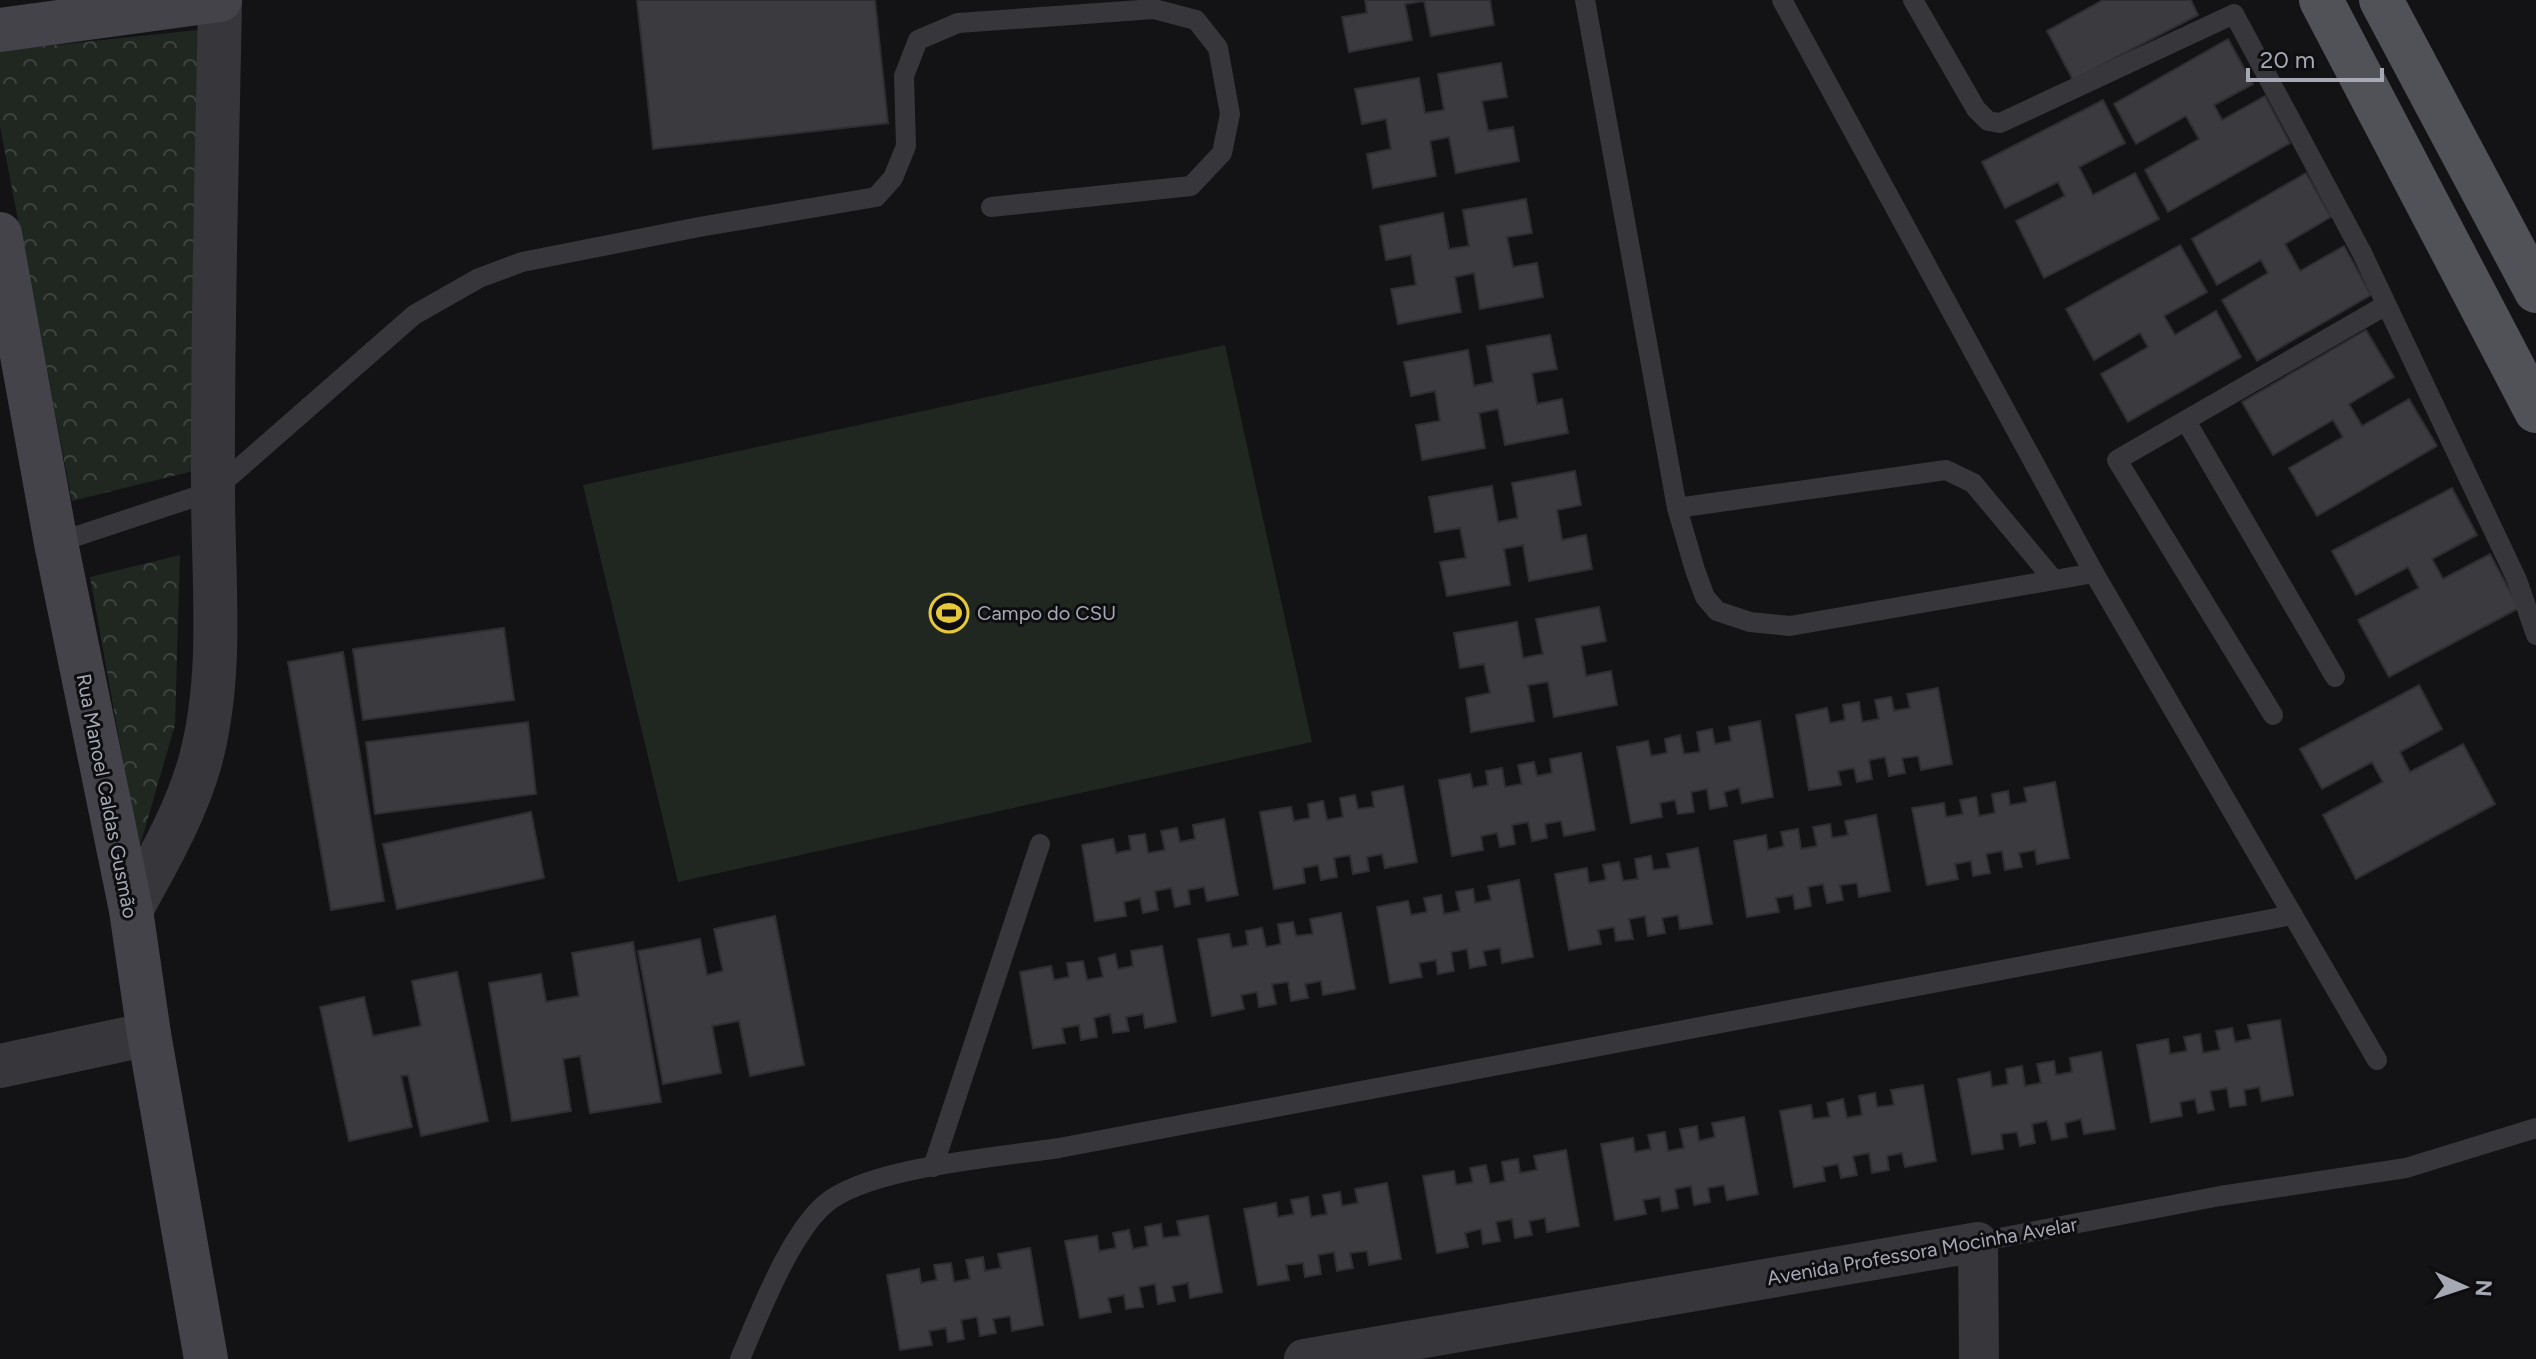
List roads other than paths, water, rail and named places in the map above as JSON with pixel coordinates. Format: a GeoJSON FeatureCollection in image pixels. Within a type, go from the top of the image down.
{"type":"FeatureCollection","features":[{"type":"Feature","properties":{"kind":"main road"},"geometry":{"type":"LineString","coordinates":[[0,30],[220,0]]}},
{"type":"Feature","properties":{"kind":"main road"},"geometry":{"type":"LineString","coordinates":[[2321,0],[2536,411]]}},
{"type":"Feature","properties":{"kind":"main road"},"geometry":{"type":"LineString","coordinates":[[2381,0],[2536,291]]}},
{"type":"Feature","properties":{"kind":"main road","name":"Rua Manoel Caldas Gusmão"},"geometry":{"type":"LineString","coordinates":[[0,234],[56,543],[131,910],[149,1034],[206,1359]]}},
{"type":"Feature","properties":{"kind":"street"},"geometry":{"type":"LineString","coordinates":[[131,910],[186,808],[201,760],[211,707],[216,641],[213,491],[220,0]]}},
{"type":"Feature","properties":{"kind":"street"},"geometry":{"type":"LineString","coordinates":[[0,1066],[149,1034]]}},
{"type":"Feature","properties":{"kind":"street"},"geometry":{"type":"LineString","coordinates":[[1978,1242],[1979,1359]]}},
{"type":"Feature","properties":{"kind":"street","name":"Avenida Professora Mocinha Avelar"},"geometry":{"type":"LineString","coordinates":[[1304,1359],[1497,1343],[1978,1242]]}},
{"type":"Feature","properties":{"kind":"lane"},"geometry":{"type":"LineString","coordinates":[[1585,0],[1677,508],[1705,597],[1717,611],[1750,622],[1790,626],[2094,573]]}},
{"type":"Feature","properties":{"kind":"lane"},"geometry":{"type":"LineString","coordinates":[[1782,0],[2094,573],[2377,1060]]}},
{"type":"Feature","properties":{"kind":"lane"},"geometry":{"type":"LineString","coordinates":[[1913,0],[1976,109],[1988,121],[2000,123],[2234,14],[2362,253],[2517,580],[2536,635]]}},
{"type":"Feature","properties":{"kind":"lane"},"geometry":{"type":"LineString","coordinates":[[56,543],[213,491],[414,315],[479,278],[522,262],[699,227],[876,197],[893,178],[906,146],[904,76],[918,40],[958,23],[1154,9],[1196,20],[1218,48],[1230,114],[1222,153],[1191,186],[991,207]]}},
{"type":"Feature","properties":{"kind":"lane"},"geometry":{"type":"LineString","coordinates":[[2273,715],[2117,460],[2386,305]]}},
{"type":"Feature","properties":{"kind":"lane"},"geometry":{"type":"LineString","coordinates":[[2186,421],[2335,677]]}},
{"type":"Feature","properties":{"kind":"lane"},"geometry":{"type":"LineString","coordinates":[[1677,508],[1946,470],[1973,483],[2053,579]]}},
{"type":"Feature","properties":{"kind":"lane"},"geometry":{"type":"LineString","coordinates":[[933,1167],[1040,844]]}},
{"type":"Feature","properties":{"kind":"lane"},"geometry":{"type":"LineString","coordinates":[[740,1359],[760,1312],[811,1218],[826,1203],[853,1186],[933,1167],[1059,1148],[2293,915]]}},
{"type":"Feature","properties":{"kind":"lane","name":"Avenida Professora Mocinha Avelar"},"geometry":{"type":"LineString","coordinates":[[1978,1242],[2220,1196],[2406,1168],[2536,1128]]}},
{"type":"Feature","properties":{"kind":"place","name":"Campo do CSU"},"geometry":{"type":"Point","coordinates":[949,613]}}]}
